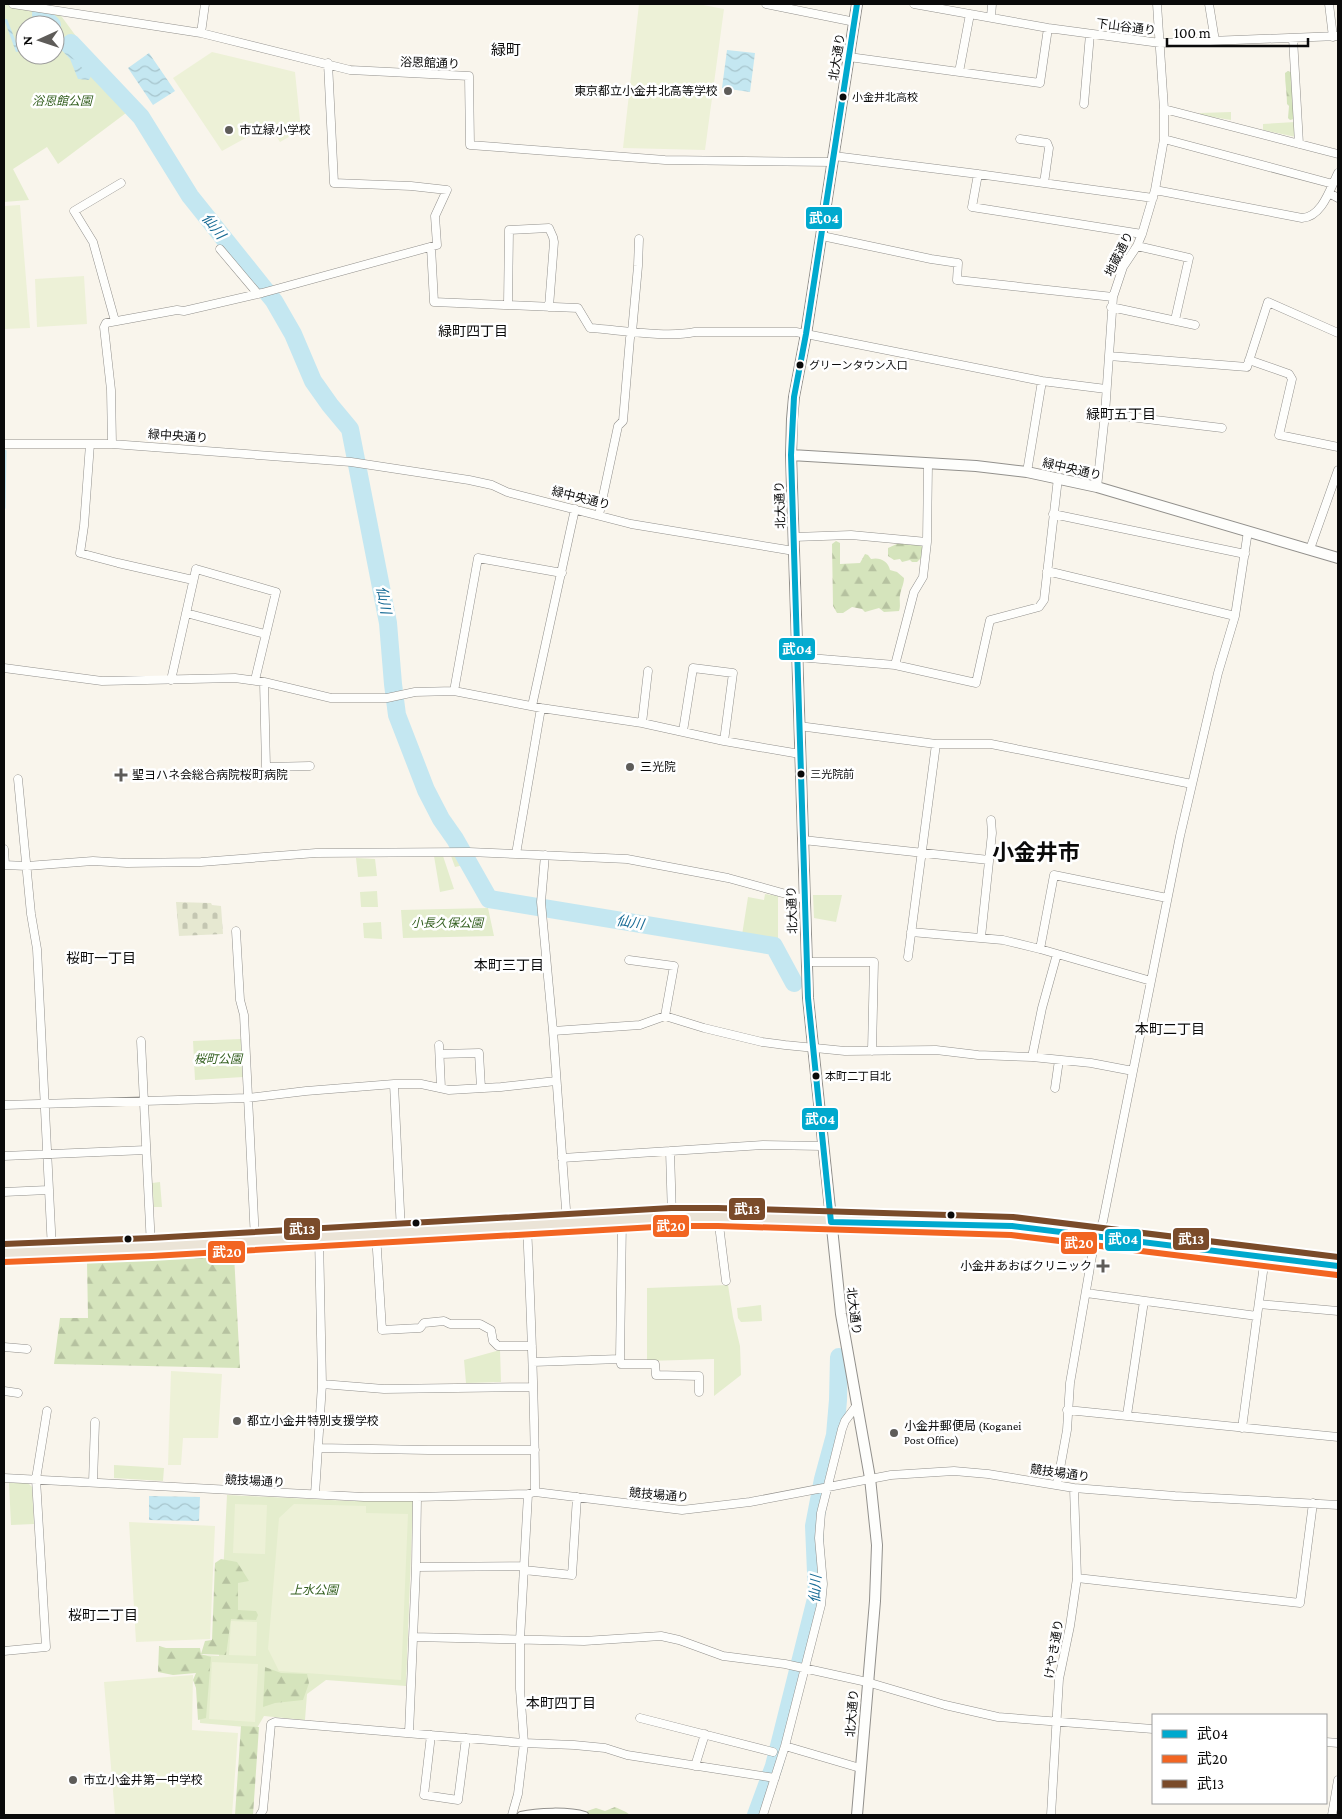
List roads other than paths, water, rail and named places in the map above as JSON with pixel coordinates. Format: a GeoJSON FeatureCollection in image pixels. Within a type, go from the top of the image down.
{"type":"FeatureCollection","features":[{"type":"Feature","properties":{"kind":"main road"},"geometry":{"type":"LineString","coordinates":[[4,1252],[151,1247],[672,1217],[718,1217],[831,1222],[1012,1226],[1338,1266]]}},
{"type":"Feature","properties":{"kind":"street","name":"浴恩館通り"},"geometry":{"type":"LineString","coordinates":[[13,4],[201,33],[350,70],[469,76],[470,145],[665,160],[834,159]]}},
{"type":"Feature","properties":{"kind":"street"},"geometry":{"type":"LineString","coordinates":[[201,33],[205,4]]}},
{"type":"Feature","properties":{"kind":"street"},"geometry":{"type":"LineString","coordinates":[[766,4],[855,22]]}},
{"type":"Feature","properties":{"kind":"street","name":"北大通り"},"geometry":{"type":"LineString","coordinates":[[857,1815],[875,1601],[877,1545],[870,1478],[844,1333],[813,1049],[806,962],[791,455],[794,397],[822,236],[858,4]]}},
{"type":"Feature","properties":{"kind":"street","name":"下山谷通り"},"geometry":{"type":"LineString","coordinates":[[914,4],[1048,28],[1160,43],[1336,37]]}},
{"type":"Feature","properties":{"kind":"street"},"geometry":{"type":"LineString","coordinates":[[991,18],[992,4]]}},
{"type":"Feature","properties":{"kind":"street","name":"地蔵通り"},"geometry":{"type":"LineString","coordinates":[[1097,487],[1109,356],[1111,307],[1123,267],[1137,246],[1142,234],[1154,194],[1164,139],[1164,109],[1157,4]]}},
{"type":"Feature","properties":{"kind":"street"},"geometry":{"type":"LineString","coordinates":[[1209,4],[1215,41]]}},
{"type":"Feature","properties":{"kind":"street"},"geometry":{"type":"LineString","coordinates":[[1329,4],[1336,37]]}},
{"type":"Feature","properties":{"kind":"street"},"geometry":{"type":"LineString","coordinates":[[959,72],[970,14]]}},
{"type":"Feature","properties":{"kind":"street"},"geometry":{"type":"LineString","coordinates":[[849,58],[1040,82],[1048,28]]}},
{"type":"Feature","properties":{"kind":"street"},"geometry":{"type":"LineString","coordinates":[[1084,104],[1090,34]]}},
{"type":"Feature","properties":{"kind":"street"},"geometry":{"type":"LineString","coordinates":[[1293,38],[1299,144]]}},
{"type":"Feature","properties":{"kind":"street"},"geometry":{"type":"LineString","coordinates":[[112,444],[111,390],[104,327],[106,324],[177,310],[184,311],[260,294],[438,245],[434,216],[447,190],[411,186],[334,183],[328,63]]}},
{"type":"Feature","properties":{"kind":"street"},"geometry":{"type":"LineString","coordinates":[[1164,109],[1338,154]]}},
{"type":"Feature","properties":{"kind":"street"},"geometry":{"type":"LineString","coordinates":[[1020,139],[1047,143],[1049,148],[1044,183]]}},
{"type":"Feature","properties":{"kind":"street"},"geometry":{"type":"LineString","coordinates":[[1164,139],[1333,184]]}},
{"type":"Feature","properties":{"kind":"street"},"geometry":{"type":"LineString","coordinates":[[834,159],[1154,194],[1302,218],[1314,214],[1329,193],[1338,174]]}},
{"type":"Feature","properties":{"kind":"street"},"geometry":{"type":"LineString","coordinates":[[978,174],[972,208],[1142,234]]}},
{"type":"Feature","properties":{"kind":"street"},"geometry":{"type":"LineString","coordinates":[[115,321],[93,242],[74,211],[121,183]]}},
{"type":"Feature","properties":{"kind":"street"},"geometry":{"type":"LineString","coordinates":[[1329,193],[1338,198]]}},
{"type":"Feature","properties":{"kind":"street"},"geometry":{"type":"LineString","coordinates":[[508,305],[509,230],[549,228],[554,242],[549,306]]}},
{"type":"Feature","properties":{"kind":"street"},"geometry":{"type":"LineString","coordinates":[[822,236],[931,260],[958,262],[957,280],[1113,297]]}},
{"type":"Feature","properties":{"kind":"street"},"geometry":{"type":"LineString","coordinates":[[598,515],[618,426],[623,421],[639,239]]}},
{"type":"Feature","properties":{"kind":"street"},"geometry":{"type":"LineString","coordinates":[[1137,246],[1189,258],[1174,320]]}},
{"type":"Feature","properties":{"kind":"street"},"geometry":{"type":"LineString","coordinates":[[430,247],[434,302],[578,308],[590,328],[632,332],[686,334],[695,332],[762,331],[806,334],[1042,381],[1106,389]]}},
{"type":"Feature","properties":{"kind":"street"},"geometry":{"type":"LineString","coordinates":[[220,248],[260,294]]}},
{"type":"Feature","properties":{"kind":"street"},"geometry":{"type":"LineString","coordinates":[[1109,356],[1247,367],[1268,302],[1338,333]]}},
{"type":"Feature","properties":{"kind":"street"},"geometry":{"type":"LineString","coordinates":[[1111,307],[1195,325]]}},
{"type":"Feature","properties":{"kind":"street"},"geometry":{"type":"LineString","coordinates":[[1249,360],[1289,374],[1292,379],[1275,434],[1338,447]]}},
{"type":"Feature","properties":{"kind":"street"},"geometry":{"type":"LineString","coordinates":[[1027,472],[1042,381]]}},
{"type":"Feature","properties":{"kind":"street"},"geometry":{"type":"LineString","coordinates":[[1104,414],[1222,428]]}},
{"type":"Feature","properties":{"kind":"street","name":"緑中央通り"},"geometry":{"type":"LineString","coordinates":[[4,444],[112,444],[364,463],[492,485],[507,492],[631,524],[794,551]]}},
{"type":"Feature","properties":{"kind":"street"},"geometry":{"type":"LineString","coordinates":[[90,444],[84,526],[80,553],[118,564],[193,580]]}},
{"type":"Feature","properties":{"kind":"street","name":"緑中央通り"},"geometry":{"type":"LineString","coordinates":[[791,455],[976,466],[1027,472],[1097,487],[1338,558]]}},
{"type":"Feature","properties":{"kind":"street"},"geometry":{"type":"LineString","coordinates":[[895,665],[914,592],[923,577],[927,542],[928,464]]}},
{"type":"Feature","properties":{"kind":"street"},"geometry":{"type":"LineString","coordinates":[[1310,550],[1338,470]]}},
{"type":"Feature","properties":{"kind":"street"},"geometry":{"type":"LineString","coordinates":[[797,657],[895,665],[976,683],[990,620],[1038,606],[1044,600],[1058,478]]}},
{"type":"Feature","properties":{"kind":"street"},"geometry":{"type":"LineString","coordinates":[[532,706],[575,509]]}},
{"type":"Feature","properties":{"kind":"street"},"geometry":{"type":"LineString","coordinates":[[1053,514],[1245,554]]}},
{"type":"Feature","properties":{"kind":"street"},"geometry":{"type":"LineString","coordinates":[[1057,1485],[1067,1430],[1070,1383],[1097,1237],[1103,1221],[1167,898],[1192,784],[1218,673],[1235,616],[1248,531]]}},
{"type":"Feature","properties":{"kind":"street"},"geometry":{"type":"LineString","coordinates":[[794,537],[851,535],[927,542]]}},
{"type":"Feature","properties":{"kind":"street"},"geometry":{"type":"LineString","coordinates":[[454,691],[478,558],[562,573]]}},
{"type":"Feature","properties":{"kind":"street"},"geometry":{"type":"LineString","coordinates":[[171,680],[196,569],[276,592],[255,680]]}},
{"type":"Feature","properties":{"kind":"street"},"geometry":{"type":"LineString","coordinates":[[1047,571],[1235,616]]}},
{"type":"Feature","properties":{"kind":"street"},"geometry":{"type":"LineString","coordinates":[[186,613],[265,634]]}},
{"type":"Feature","properties":{"kind":"street"},"geometry":{"type":"LineString","coordinates":[[4,668],[102,681],[235,678],[255,680],[331,698],[387,698],[415,692],[454,691],[541,708],[642,723],[724,741],[800,754]]}},
{"type":"Feature","properties":{"kind":"street"},"geometry":{"type":"LineString","coordinates":[[683,731],[693,668],[733,673],[724,741]]}},
{"type":"Feature","properties":{"kind":"street"},"geometry":{"type":"LineString","coordinates":[[642,723],[648,671]]}},
{"type":"Feature","properties":{"kind":"street"},"geometry":{"type":"LineString","coordinates":[[264,682],[266,767],[310,766]]}},
{"type":"Feature","properties":{"kind":"street"},"geometry":{"type":"LineString","coordinates":[[516,854],[541,708]]}},
{"type":"Feature","properties":{"kind":"street"},"geometry":{"type":"LineString","coordinates":[[799,726],[936,744],[991,744],[1192,784]]}},
{"type":"Feature","properties":{"kind":"street"},"geometry":{"type":"LineString","coordinates":[[908,956],[936,744]]}},
{"type":"Feature","properties":{"kind":"street"},"geometry":{"type":"LineString","coordinates":[[18,779],[37,949],[52,1250]]}},
{"type":"Feature","properties":{"kind":"street"},"geometry":{"type":"LineString","coordinates":[[981,938],[992,833],[991,820]]}},
{"type":"Feature","properties":{"kind":"street"},"geometry":{"type":"LineString","coordinates":[[803,840],[989,860]]}},
{"type":"Feature","properties":{"kind":"street"},"geometry":{"type":"LineString","coordinates":[[4,849],[4,865],[27,866],[93,861],[127,863],[201,862],[316,853],[469,852],[627,859],[728,878],[804,899]]}},
{"type":"Feature","properties":{"kind":"street"},"geometry":{"type":"LineString","coordinates":[[545,855],[541,902],[553,1031],[567,1223]]}},
{"type":"Feature","properties":{"kind":"street"},"geometry":{"type":"LineString","coordinates":[[1040,949],[1054,875],[1167,898]]}},
{"type":"Feature","properties":{"kind":"street"},"geometry":{"type":"LineString","coordinates":[[236,930],[240,1000],[244,1015],[255,1240]]}},
{"type":"Feature","properties":{"kind":"street"},"geometry":{"type":"LineString","coordinates":[[911,932],[1002,940],[1151,980]]}},
{"type":"Feature","properties":{"kind":"street"},"geometry":{"type":"LineString","coordinates":[[1032,1057],[1042,1008],[1057,954]]}},
{"type":"Feature","properties":{"kind":"street"},"geometry":{"type":"LineString","coordinates":[[629,960],[674,966],[665,1016]]}},
{"type":"Feature","properties":{"kind":"street"},"geometry":{"type":"LineString","coordinates":[[806,962],[874,962],[872,1050]]}},
{"type":"Feature","properties":{"kind":"street"},"geometry":{"type":"LineString","coordinates":[[553,1031],[640,1025],[665,1016],[762,1042],[813,1049],[936,1050],[1091,1063],[1133,1071]]}},
{"type":"Feature","properties":{"kind":"street"},"geometry":{"type":"LineString","coordinates":[[141,1041],[144,1050],[144,1102],[151,1247]]}},
{"type":"Feature","properties":{"kind":"street"},"geometry":{"type":"LineString","coordinates":[[439,1045],[441,1088]]}},
{"type":"Feature","properties":{"kind":"street"},"geometry":{"type":"LineString","coordinates":[[440,1054],[479,1053],[482,1088]]}},
{"type":"Feature","properties":{"kind":"street"},"geometry":{"type":"LineString","coordinates":[[1055,1088],[1058,1060]]}},
{"type":"Feature","properties":{"kind":"street"},"geometry":{"type":"LineString","coordinates":[[4,1105],[248,1098],[394,1084],[421,1084],[449,1090],[556,1081]]}},
{"type":"Feature","properties":{"kind":"street"},"geometry":{"type":"LineString","coordinates":[[394,1084],[401,1232]]}},
{"type":"Feature","properties":{"kind":"street"},"geometry":{"type":"LineString","coordinates":[[562,1158],[763,1146],[823,1146]]}},
{"type":"Feature","properties":{"kind":"street"},"geometry":{"type":"LineString","coordinates":[[4,1156],[146,1150]]}},
{"type":"Feature","properties":{"kind":"street"},"geometry":{"type":"LineString","coordinates":[[670,1151],[672,1217]]}},
{"type":"Feature","properties":{"kind":"street"},"geometry":{"type":"LineString","coordinates":[[4,1192],[48,1190]]}},
{"type":"Feature","properties":{"kind":"street"},"geometry":{"type":"LineString","coordinates":[[718,1217],[726,1281]]}},
{"type":"Feature","properties":{"kind":"street"},"geometry":{"type":"LineString","coordinates":[[622,1220],[621,1364],[655,1364],[656,1375],[699,1376],[699,1392]]}},
{"type":"Feature","properties":{"kind":"street"},"geometry":{"type":"LineString","coordinates":[[512,1815],[518,1794],[524,1743],[520,1689],[520,1640],[524,1568],[535,1450],[527,1225]]}},
{"type":"Feature","properties":{"kind":"street"},"geometry":{"type":"LineString","coordinates":[[376,1234],[382,1330],[420,1328],[424,1323],[444,1321],[450,1324],[480,1324],[491,1330],[493,1341],[498,1346],[532,1346]]}},
{"type":"Feature","properties":{"kind":"street"},"geometry":{"type":"LineString","coordinates":[[315,1494],[322,1384],[320,1237]]}},
{"type":"Feature","properties":{"kind":"street"},"geometry":{"type":"LineString","coordinates":[[1242,1428],[1265,1257]]}},
{"type":"Feature","properties":{"kind":"street"},"geometry":{"type":"LineString","coordinates":[[1086,1293],[1257,1316]]}},
{"type":"Feature","properties":{"kind":"street"},"geometry":{"type":"LineString","coordinates":[[1127,1415],[1144,1301]]}},
{"type":"Feature","properties":{"kind":"street"},"geometry":{"type":"LineString","coordinates":[[1259,1304],[1338,1311]]}},
{"type":"Feature","properties":{"kind":"street"},"geometry":{"type":"LineString","coordinates":[[4,1347],[27,1349]]}},
{"type":"Feature","properties":{"kind":"street"},"geometry":{"type":"LineString","coordinates":[[533,1362],[620,1359]]}},
{"type":"Feature","properties":{"kind":"street"},"geometry":{"type":"LineString","coordinates":[[322,1384],[384,1389],[532,1387]]}},
{"type":"Feature","properties":{"kind":"street"},"geometry":{"type":"LineString","coordinates":[[4,1391],[18,1393]]}},
{"type":"Feature","properties":{"kind":"street"},"geometry":{"type":"LineString","coordinates":[[763,1815],[785,1746],[802,1668],[823,1594],[819,1538],[826,1487],[845,1421],[857,1405]]}},
{"type":"Feature","properties":{"kind":"street"},"geometry":{"type":"LineString","coordinates":[[1068,1410],[1338,1438]]}},
{"type":"Feature","properties":{"kind":"street"},"geometry":{"type":"LineString","coordinates":[[4,1651],[46,1647],[36,1479],[47,1411]]}},
{"type":"Feature","properties":{"kind":"street"},"geometry":{"type":"LineString","coordinates":[[93,1482],[95,1422]]}},
{"type":"Feature","properties":{"kind":"street"},"geometry":{"type":"LineString","coordinates":[[318,1448],[535,1450]]}},
{"type":"Feature","properties":{"kind":"street","name":"競技場通り"},"geometry":{"type":"LineString","coordinates":[[4,1478],[417,1498],[532,1493],[682,1510],[725,1506],[911,1472],[965,1472],[1074,1488],[1338,1505]]}},
{"type":"Feature","properties":{"kind":"street","name":"けやき通り"},"geometry":{"type":"LineString","coordinates":[[1051,1815],[1058,1679],[1070,1626],[1077,1578],[1074,1488]]}},
{"type":"Feature","properties":{"kind":"street"},"geometry":{"type":"LineString","coordinates":[[416,1567],[524,1568],[572,1574],[577,1497]]}},
{"type":"Feature","properties":{"kind":"street"},"geometry":{"type":"LineString","coordinates":[[409,1733],[417,1498]]}},
{"type":"Feature","properties":{"kind":"street"},"geometry":{"type":"LineString","coordinates":[[1077,1578],[1300,1603],[1313,1503]]}},
{"type":"Feature","properties":{"kind":"street"},"geometry":{"type":"LineString","coordinates":[[413,1637],[584,1641],[661,1636],[679,1640],[723,1656],[802,1668],[868,1682],[945,1705],[998,1717],[1152,1729]]}},
{"type":"Feature","properties":{"kind":"street"},"geometry":{"type":"LineString","coordinates":[[640,1718],[773,1752]]}},
{"type":"Feature","properties":{"kind":"street"},"geometry":{"type":"LineString","coordinates":[[260,1815],[263,1810],[270,1729],[271,1724],[275,1722],[604,1748],[627,1755],[775,1778]]}},
{"type":"Feature","properties":{"kind":"street"},"geometry":{"type":"LineString","coordinates":[[695,1766],[705,1734]]}},
{"type":"Feature","properties":{"kind":"street"},"geometry":{"type":"LineString","coordinates":[[431,1735],[424,1795],[458,1800],[466,1738]]}},
{"type":"Feature","properties":{"kind":"street"},"geometry":{"type":"LineString","coordinates":[[785,1746],[860,1768]]}},
{"type":"Feature","properties":{"kind":"street"},"geometry":{"type":"LineString","coordinates":[[1332,1815],[1338,1780]]}},
{"type":"Feature","properties":{"kind":"street"},"geometry":{"type":"LineString","coordinates":[[520,1815],[545,1812],[586,1815]]}},
{"type":"Feature","properties":{"kind":"water"},"geometry":{"type":"Polygon","coordinates":[[[4,19],[7,19],[15,39],[15,49],[4,19]]]}},
{"type":"Feature","properties":{"kind":"water"},"geometry":{"type":"Polygon","coordinates":[[[65,45],[94,70],[89,80],[78,79],[70,59],[65,54],[65,45]]]}},
{"type":"Feature","properties":{"kind":"water"},"geometry":{"type":"Polygon","coordinates":[[[727,50],[755,53],[750,92],[722,88],[727,50]]]}},
{"type":"Feature","properties":{"kind":"water"},"geometry":{"type":"Polygon","coordinates":[[[149,53],[175,91],[153,105],[128,68],[149,53]]]}},
{"type":"Feature","properties":{"kind":"water"},"geometry":{"type":"Polygon","coordinates":[[[149,1496],[200,1497],[199,1521],[149,1520],[149,1496]]]}},
{"type":"Feature","properties":{"kind":"waterway","name":"仙川"},"geometry":{"type":"LineString","coordinates":[[41,15],[42,4]]}},
{"type":"Feature","properties":{"kind":"waterway","name":"仙川"},"geometry":{"type":"LineString","coordinates":[[71,43],[141,117],[190,196],[274,301],[293,334],[313,381],[350,429],[388,623],[397,715],[426,790],[441,819],[455,839],[489,899],[774,946],[794,983]]}},
{"type":"Feature","properties":{"kind":"waterway"},"geometry":{"type":"LineString","coordinates":[[4,508],[5,451]]}},
{"type":"Feature","properties":{"kind":"waterway","name":"仙川"},"geometry":{"type":"LineString","coordinates":[[756,1815],[774,1766],[817,1595],[814,1526],[823,1479],[835,1435],[839,1357]]}},
{"type":"Feature","properties":{"kind":"place","name":"東京都立小金井北高等学校"},"geometry":{"type":"Point","coordinates":[728,91]}},
{"type":"Feature","properties":{"kind":"place","name":"小金井北高校"},"geometry":{"type":"Point","coordinates":[843,97]}},
{"type":"Feature","properties":{"kind":"place","name":"市立緑小学校"},"geometry":{"type":"Point","coordinates":[229,130]}},
{"type":"Feature","properties":{"kind":"place","name":"グリーンタウン入口"},"geometry":{"type":"Point","coordinates":[800,365]}},
{"type":"Feature","properties":{"kind":"place","name":"三光院"},"geometry":{"type":"Point","coordinates":[630,767]}},
{"type":"Feature","properties":{"kind":"place","name":"三光院前"},"geometry":{"type":"Point","coordinates":[801,774]}},
{"type":"Feature","properties":{"kind":"place","name":"聖ヨハネ会総合病院桜町病院"},"geometry":{"type":"Point","coordinates":[121,775]}},
{"type":"Feature","properties":{"kind":"place","name":"本町二丁目北"},"geometry":{"type":"Point","coordinates":[816,1076]}},
{"type":"Feature","properties":{"kind":"place","name":"小金井あおばクリニック"},"geometry":{"type":"Point","coordinates":[1103,1266]}},
{"type":"Feature","properties":{"kind":"place","name":"都立小金井特別支援学校"},"geometry":{"type":"Point","coordinates":[237,1421]}},
{"type":"Feature","properties":{"kind":"place","name":"小金井郵便局 (Koganei Post Office)"},"geometry":{"type":"Point","coordinates":[894,1433]}},
{"type":"Feature","properties":{"kind":"place","name":"市立小金井第一中学校"},"geometry":{"type":"Point","coordinates":[73,1780]}},
{"type":"Feature","properties":{"kind":"district","name":"緑町"},"geometry":{"type":"Point","coordinates":[506,50]}},
{"type":"Feature","properties":{"kind":"district","name":"緑町四丁目"},"geometry":{"type":"Point","coordinates":[473,331]}},
{"type":"Feature","properties":{"kind":"district","name":"緑町五丁目"},"geometry":{"type":"Point","coordinates":[1121,414]}},
{"type":"Feature","properties":{"kind":"district","name":"小金井市"},"geometry":{"type":"Point","coordinates":[1036,852]}},
{"type":"Feature","properties":{"kind":"district","name":"桜町一丁目"},"geometry":{"type":"Point","coordinates":[101,958]}},
{"type":"Feature","properties":{"kind":"district","name":"本町三丁目"},"geometry":{"type":"Point","coordinates":[509,965]}},
{"type":"Feature","properties":{"kind":"district","name":"本町二丁目"},"geometry":{"type":"Point","coordinates":[1170,1029]}},
{"type":"Feature","properties":{"kind":"district","name":"桜町二丁目"},"geometry":{"type":"Point","coordinates":[103,1615]}},
{"type":"Feature","properties":{"kind":"district","name":"本町四丁目"},"geometry":{"type":"Point","coordinates":[561,1703]}},
{"type":"Feature","properties":{"kind":"park label","name":"浴恩館公園"},"geometry":{"type":"Point","coordinates":[62,101]}},
{"type":"Feature","properties":{"kind":"park label","name":"小長久保公園"},"geometry":{"type":"Point","coordinates":[447,923]}},
{"type":"Feature","properties":{"kind":"park label","name":"桜町公園"},"geometry":{"type":"Point","coordinates":[218,1059]}},
{"type":"Feature","properties":{"kind":"park label","name":"上水公園"},"geometry":{"type":"Point","coordinates":[314,1590]}}]}
